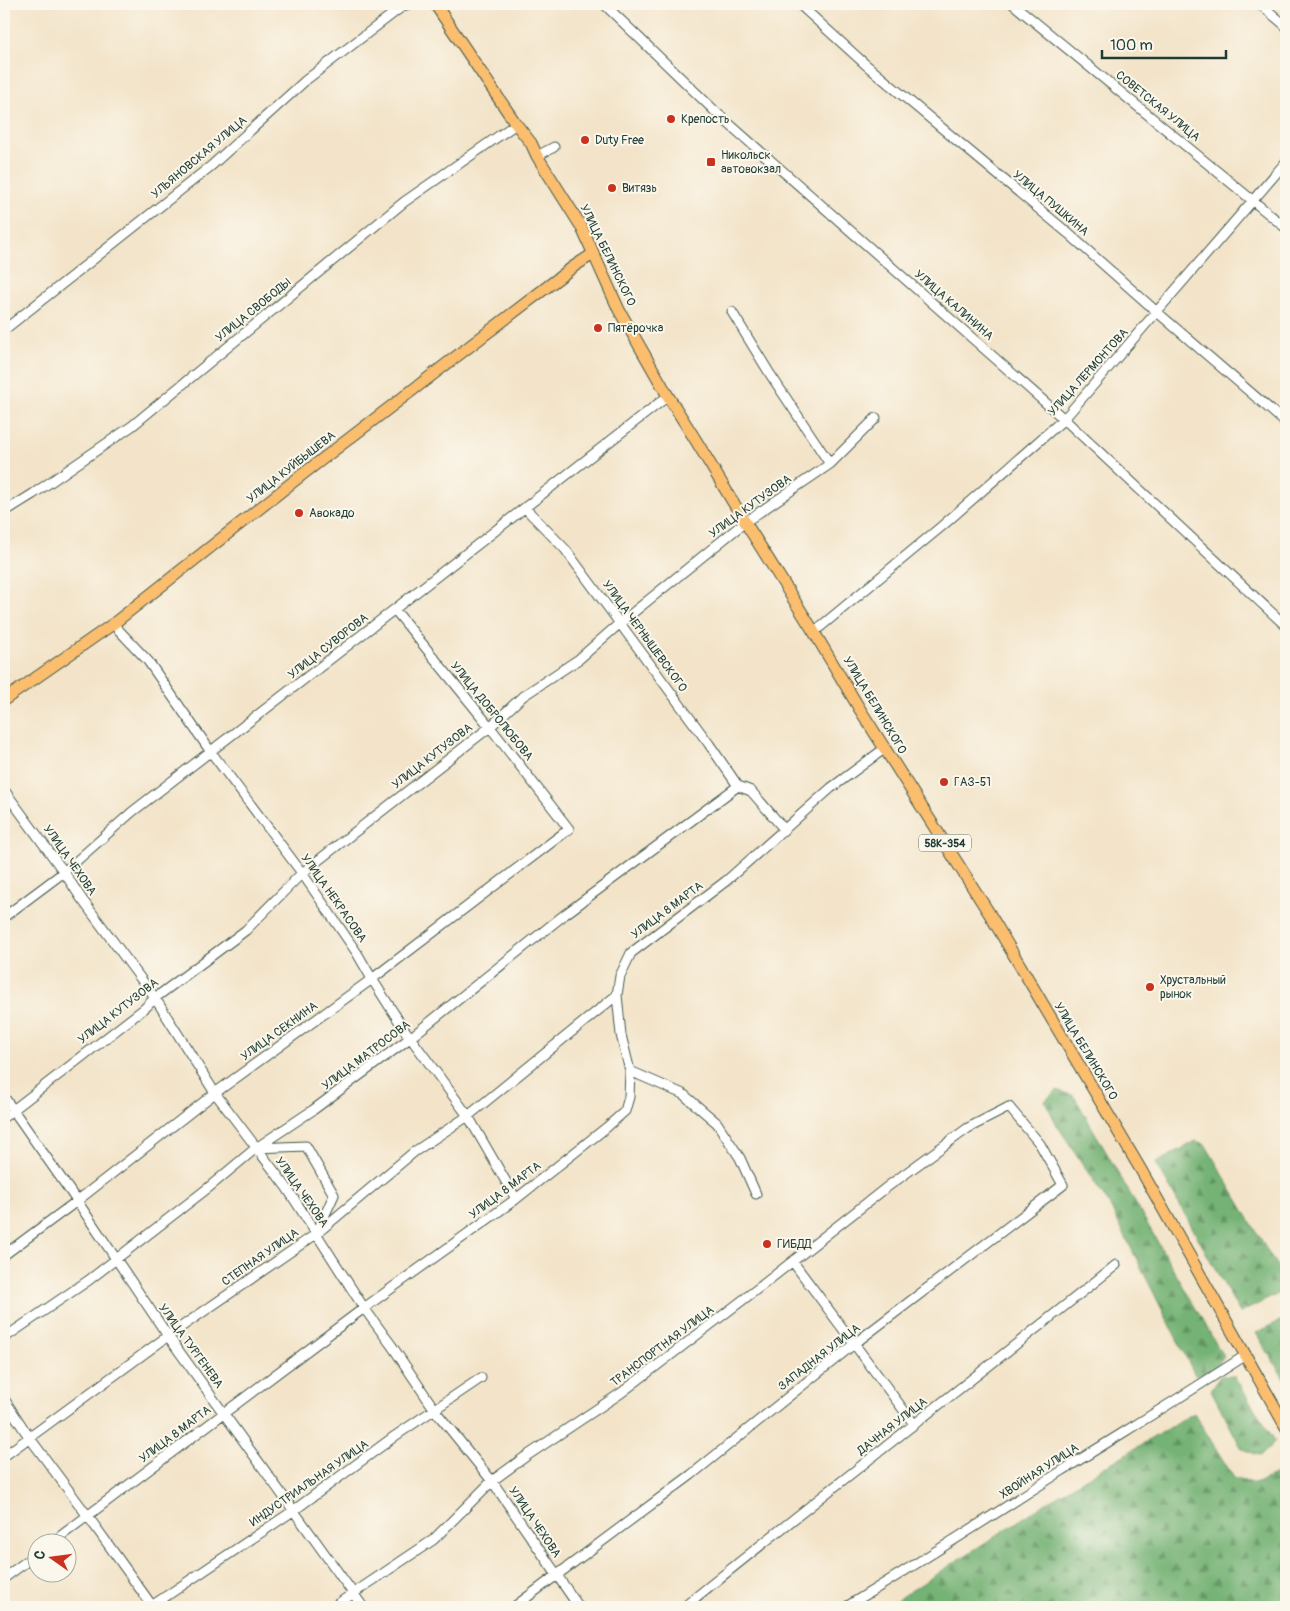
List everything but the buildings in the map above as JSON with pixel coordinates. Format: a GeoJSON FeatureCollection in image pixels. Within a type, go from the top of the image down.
{"type":"FeatureCollection","features":[{"type":"Feature","properties":{"kind":"main road","name":"УЛИЦА БЕЛИНСКОГО"},"geometry":{"type":"LineString","coordinates":[[435,4],[516,124],[531,143],[580,226],[619,310],[668,396],[884,749],[989,913],[1141,1170],[1286,1426]]}},
{"type":"Feature","properties":{"kind":"main road","name":"УЛИЦА КУЙБЫШЕВА"},"geometry":{"type":"LineString","coordinates":[[4,700],[113,624],[303,474],[573,267],[593,254]]}},
{"type":"Feature","properties":{"kind":"street","name":"УЛЬЯНОВСКАЯ УЛИЦА"},"geometry":{"type":"LineString","coordinates":[[4,330],[211,166],[306,80],[403,6],[409,4]]}},
{"type":"Feature","properties":{"kind":"street","name":"УЛИЦА КАЛИНИНА"},"geometry":{"type":"LineString","coordinates":[[604,4],[719,115],[1064,419],[1286,626]]}},
{"type":"Feature","properties":{"kind":"street","name":"УЛИЦА ПУШКИНА"},"geometry":{"type":"LineString","coordinates":[[799,4],[864,64],[1069,234],[1286,423]]}},
{"type":"Feature","properties":{"kind":"street","name":"СОВЕТСКАЯ УЛИЦА"},"geometry":{"type":"LineString","coordinates":[[1013,4],[1286,228]]}},
{"type":"Feature","properties":{"kind":"street"},"geometry":{"type":"LineString","coordinates":[[1260,4],[1286,26]]}},
{"type":"Feature","properties":{"kind":"street","name":"УЛИЦА СВОБОДЫ"},"geometry":{"type":"LineString","coordinates":[[4,512],[132,426],[404,202],[516,124]]}},
{"type":"Feature","properties":{"kind":"street"},"geometry":{"type":"LineString","coordinates":[[537,156],[554,147]]}},
{"type":"Feature","properties":{"kind":"street","name":"УЛИЦА ЛЕРМОНТОВА"},"geometry":{"type":"LineString","coordinates":[[814,632],[942,526],[1064,419],[1286,162]]}},
{"type":"Feature","properties":{"kind":"street"},"geometry":{"type":"LineString","coordinates":[[732,312],[770,374],[830,464]]}},
{"type":"Feature","properties":{"kind":"street","name":"УЛИЦА СУВОРОВА"},"geometry":{"type":"LineString","coordinates":[[4,917],[64,872],[132,812],[212,752],[668,396]]}},
{"type":"Feature","properties":{"kind":"street","name":"УЛИЦА КУТУЗОВА"},"geometry":{"type":"LineString","coordinates":[[4,1117],[246,930],[302,873],[490,727],[523,696],[579,659],[619,624],[745,522],[830,464],[876,418]]}},
{"type":"Feature","properties":{"kind":"street","name":"УЛИЦА ЧЕРНЫШЕВСКОГО"},"geometry":{"type":"LineString","coordinates":[[525,508],[565,548],[738,786]]}},
{"type":"Feature","properties":{"kind":"street","name":"УЛИЦА ДОБРОЛЮБОВА"},"geometry":{"type":"LineString","coordinates":[[394,610],[490,727],[569,829]]}},
{"type":"Feature","properties":{"kind":"street","name":"УЛИЦА НЕКРАСОВА"},"geometry":{"type":"LineString","coordinates":[[113,624],[148,662],[302,873],[357,953],[410,1038],[468,1116],[516,1199]]}},
{"type":"Feature","properties":{"kind":"street","name":"УЛИЦА 8 МАРТА"},"geometry":{"type":"LineString","coordinates":[[63,1534],[364,1308],[516,1199],[625,1111],[629,1097],[630,1071],[621,1035],[617,995],[620,976],[630,953],[726,881],[831,788],[884,749]]}},
{"type":"Feature","properties":{"kind":"street"},"geometry":{"type":"LineString","coordinates":[[738,786],[751,791],[784,829]]}},
{"type":"Feature","properties":{"kind":"street","name":"УЛИЦА МАТРОСОВА"},"geometry":{"type":"LineString","coordinates":[[4,1338],[89,1280],[208,1188],[256,1148],[313,1110],[410,1038],[564,915],[738,786]]}},
{"type":"Feature","properties":{"kind":"street","name":"УЛИЦА ЧЕХОВА"},"geometry":{"type":"LineString","coordinates":[[4,790],[81,898],[156,998],[215,1093],[287,1188],[364,1308],[435,1409],[492,1481],[579,1607]]}},
{"type":"Feature","properties":{"kind":"street","name":"УЛИЦА СЕКНИНА"},"geometry":{"type":"LineString","coordinates":[[4,1255],[77,1201],[215,1093],[372,979],[569,829]]}},
{"type":"Feature","properties":{"kind":"street","name":"СТЕПНАЯ УЛИЦА"},"geometry":{"type":"LineString","coordinates":[[4,1456],[168,1336],[316,1234],[414,1152],[468,1116],[617,995]]}},
{"type":"Feature","properties":{"kind":"street"},"geometry":{"type":"LineString","coordinates":[[630,1071],[682,1094],[717,1123],[740,1158],[756,1194]]}},
{"type":"Feature","properties":{"kind":"street","name":"УЛИЦА ТУРГЕНЕВА"},"geometry":{"type":"LineString","coordinates":[[4,1097],[168,1336],[363,1607]]}},
{"type":"Feature","properties":{"kind":"street","name":"ТРАНСПОРТНАЯ УЛИЦА"},"geometry":{"type":"LineString","coordinates":[[333,1607],[433,1540],[492,1481],[525,1456],[621,1393],[793,1262],[887,1187],[968,1128],[1009,1106]]}},
{"type":"Feature","properties":{"kind":"street","name":"ЗАПАДНАЯ УЛИЦА"},"geometry":{"type":"LineString","coordinates":[[514,1607],[691,1475],[854,1344],[1063,1185],[1040,1144],[1009,1106]]}},
{"type":"Feature","properties":{"kind":"street"},"geometry":{"type":"LineString","coordinates":[[256,1148],[306,1146],[334,1195],[316,1234]]}},
{"type":"Feature","properties":{"kind":"street"},"geometry":{"type":"LineString","coordinates":[[793,1262],[914,1424]]}},
{"type":"Feature","properties":{"kind":"street","name":"ДАЧНАЯ УЛИЦА"},"geometry":{"type":"LineString","coordinates":[[684,1607],[1116,1265]]}},
{"type":"Feature","properties":{"kind":"street","name":"ХВОЙНАЯ УЛИЦА"},"geometry":{"type":"LineString","coordinates":[[846,1607],[952,1543],[1061,1471],[1190,1392],[1246,1354]]}},
{"type":"Feature","properties":{"kind":"street","name":"ИНДУСТРИАЛЬНАЯ УЛИЦА"},"geometry":{"type":"LineString","coordinates":[[152,1607],[293,1511],[481,1378]]}},
{"type":"Feature","properties":{"kind":"street"},"geometry":{"type":"LineString","coordinates":[[4,1399],[29,1437],[152,1607]]}},
{"type":"Feature","properties":{"kind":"street"},"geometry":{"type":"LineString","coordinates":[[4,1578],[28,1560]]}},
{"type":"Feature","properties":{"kind":"green space"},"geometry":{"type":"Polygon","coordinates":[[[1057,1090],[1074,1096],[1223,1356],[1216,1370],[1195,1375],[1110,1206],[1057,1125],[1045,1101],[1057,1090]]]}},
{"type":"Feature","properties":{"kind":"green space"},"geometry":{"type":"Polygon","coordinates":[[[1196,1141],[1205,1144],[1286,1282],[1286,1290],[1240,1313],[1156,1163],[1196,1141]]]}},
{"type":"Feature","properties":{"kind":"green space"},"geometry":{"type":"Polygon","coordinates":[[[1286,1318],[1286,1382],[1256,1333],[1286,1318]]]}},
{"type":"Feature","properties":{"kind":"green space"},"geometry":{"type":"Polygon","coordinates":[[[1220,1376],[1234,1376],[1275,1441],[1261,1456],[1242,1449],[1211,1390],[1220,1376]]]}},
{"type":"Feature","properties":{"kind":"green space"},"geometry":{"type":"Polygon","coordinates":[[[1194,1413],[1234,1478],[1255,1484],[1286,1469],[1286,1607],[886,1607],[1071,1487],[1194,1413]]]}},
{"type":"Feature","properties":{"kind":"place","name":"Крепость"},"geometry":{"type":"Point","coordinates":[671,119]}},
{"type":"Feature","properties":{"kind":"place","name":"Duty Free"},"geometry":{"type":"Point","coordinates":[585,140]}},
{"type":"Feature","properties":{"kind":"place","name":"Никольск автовокзал"},"geometry":{"type":"Point","coordinates":[711,162]}},
{"type":"Feature","properties":{"kind":"place","name":"Витязь"},"geometry":{"type":"Point","coordinates":[612,188]}},
{"type":"Feature","properties":{"kind":"place","name":"Пятёрочка"},"geometry":{"type":"Point","coordinates":[598,328]}},
{"type":"Feature","properties":{"kind":"place","name":"Авокадо"},"geometry":{"type":"Point","coordinates":[299,513]}},
{"type":"Feature","properties":{"kind":"place","name":"ГАЗ-51"},"geometry":{"type":"Point","coordinates":[944,782]}},
{"type":"Feature","properties":{"kind":"place","name":"Хрустальный рынок"},"geometry":{"type":"Point","coordinates":[1150,987]}},
{"type":"Feature","properties":{"kind":"place","name":"ГИБДД"},"geometry":{"type":"Point","coordinates":[767,1244]}}]}
